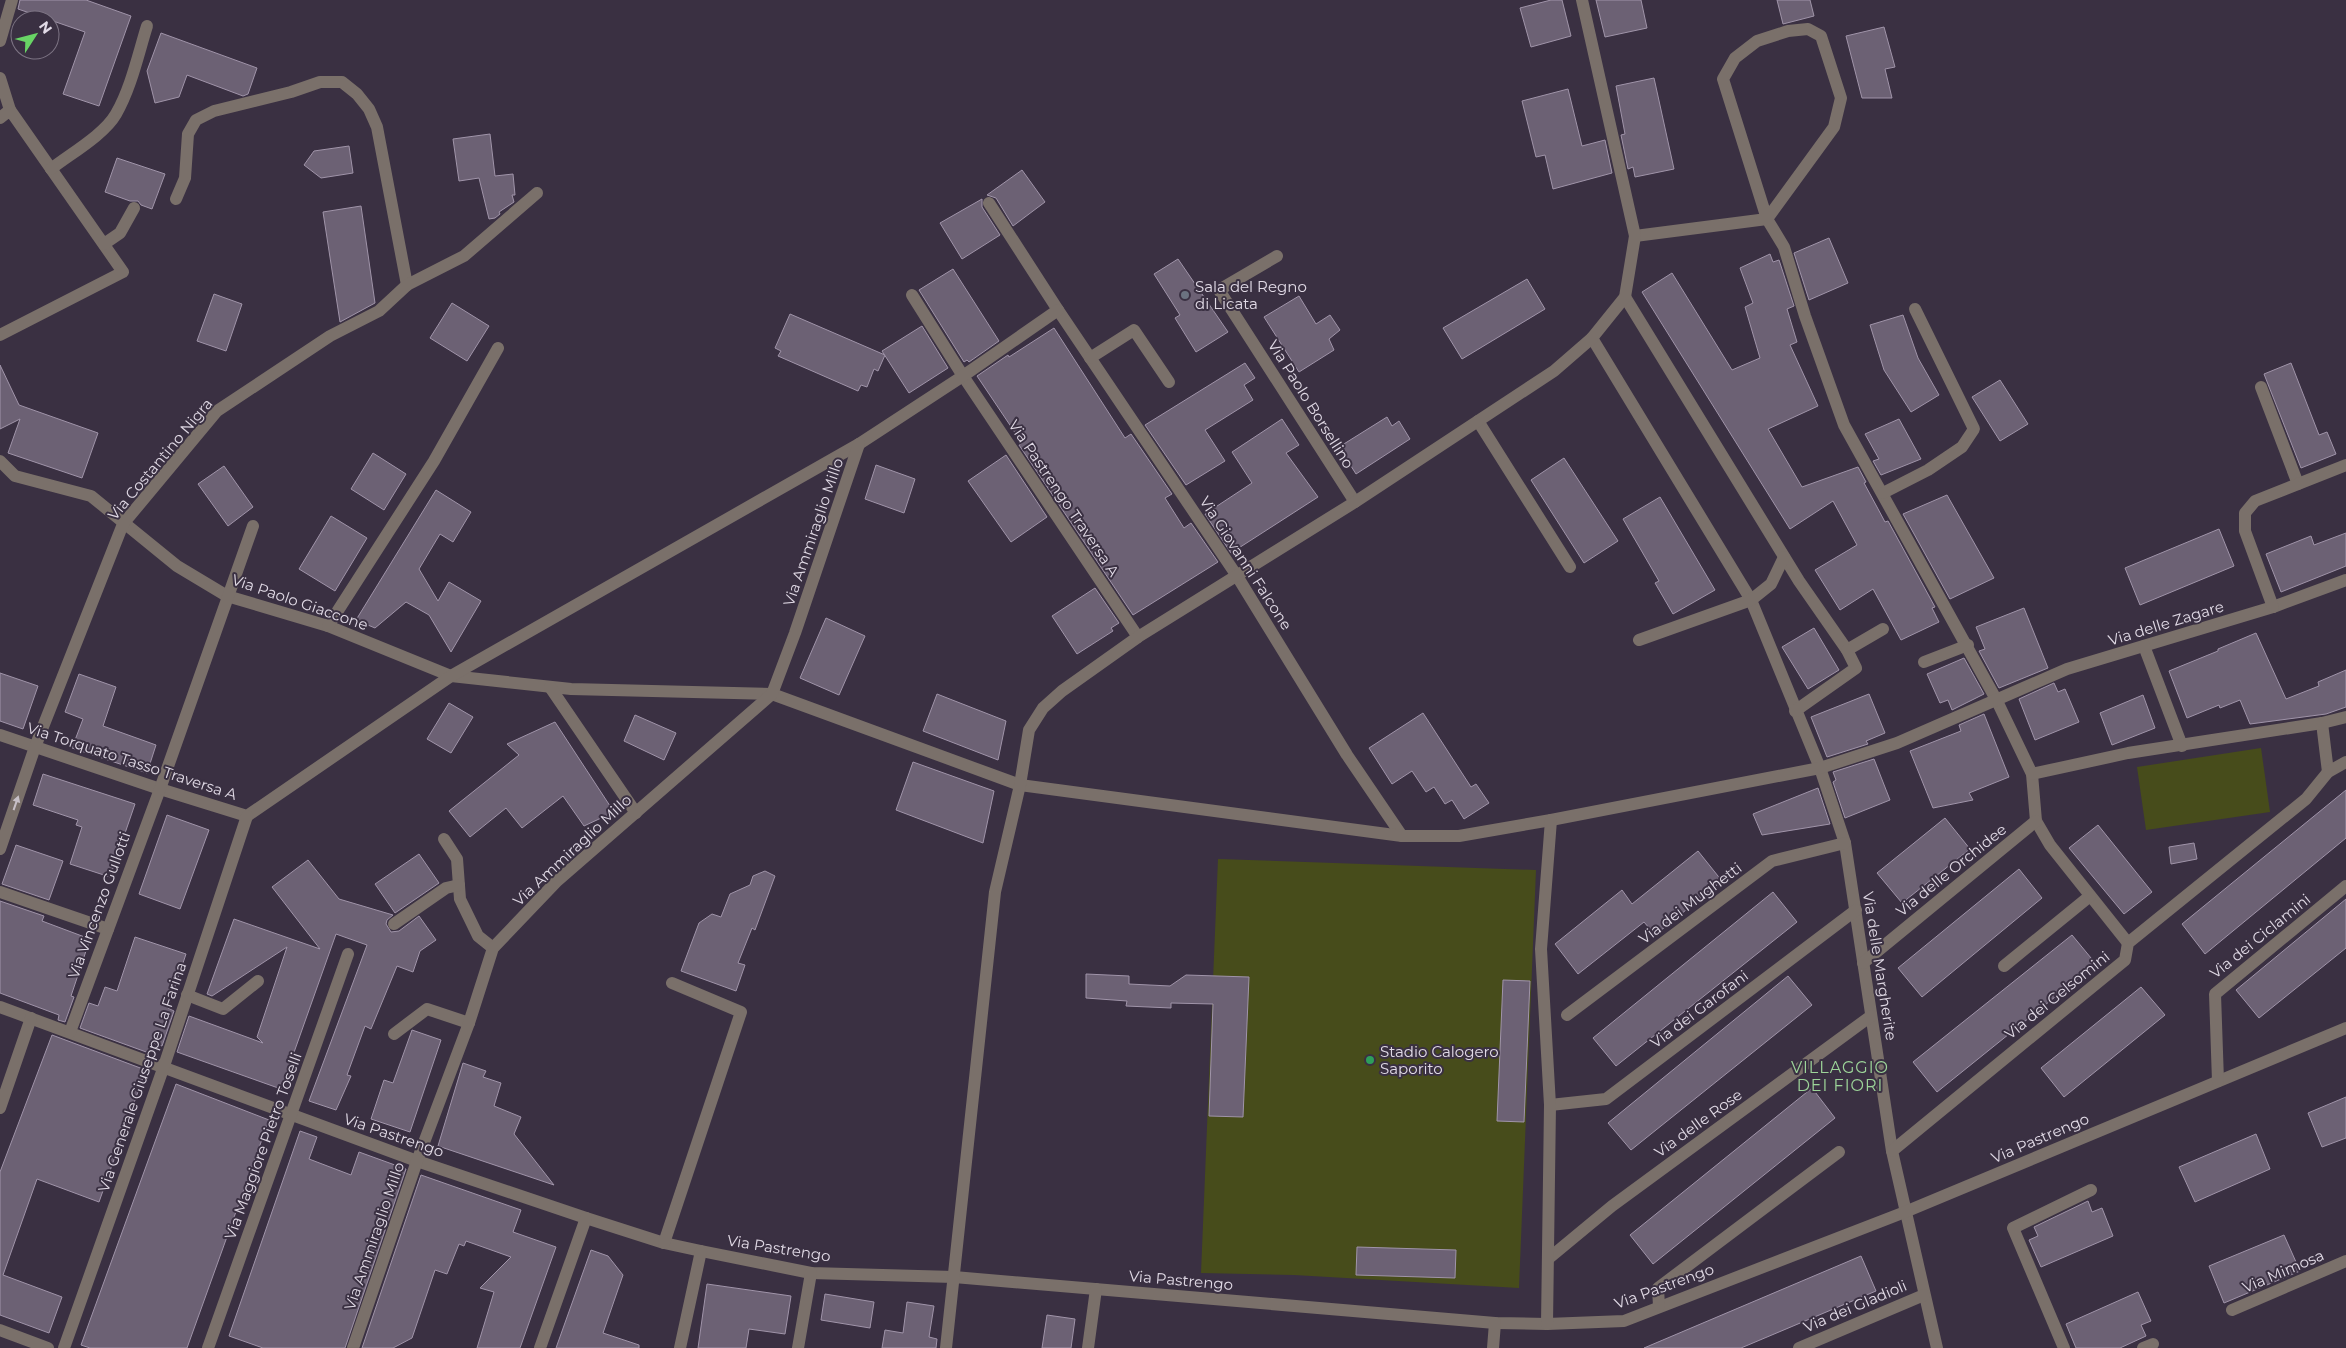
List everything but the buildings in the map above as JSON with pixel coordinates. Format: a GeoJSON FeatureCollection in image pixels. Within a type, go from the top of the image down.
{"type":"FeatureCollection","features":[{"type":"Feature","properties":{"kind":"street"},"geometry":{"type":"LineString","coordinates":[[0,41],[12,0]]}},
{"type":"Feature","properties":{"kind":"street"},"geometry":{"type":"LineString","coordinates":[[946,1348],[995,892],[1020,785],[1029,730],[1043,708],[1062,690],[1138,637],[1355,502],[1554,371],[1592,338],[1625,298],[1635,236],[1582,0]]}},
{"type":"Feature","properties":{"kind":"street"},"geometry":{"type":"LineString","coordinates":[[51,169],[95,137],[116,116],[126,92],[146,26]]}},
{"type":"Feature","properties":{"kind":"street"},"geometry":{"type":"LineString","coordinates":[[1635,236],[1767,219],[1825,142],[1834,127],[1841,98],[1821,36],[1808,29],[1788,31],[1757,41],[1735,58],[1723,79],[1767,219],[1784,247],[1805,316],[1844,424],[1968,645],[2032,774],[2036,821],[2050,845],[2128,943]]}},
{"type":"Feature","properties":{"kind":"street"},"geometry":{"type":"LineString","coordinates":[[0,78],[5,114],[51,169],[123,272],[0,334]]}},
{"type":"Feature","properties":{"kind":"street"},"geometry":{"type":"LineString","coordinates":[[176,199],[185,178],[188,134],[196,120],[214,111],[291,92],[320,82],[342,82],[357,94],[369,109],[377,127],[407,285]]}},
{"type":"Feature","properties":{"kind":"street","name":"Via Costantino Nigra"},"geometry":{"type":"LineString","coordinates":[[0,850],[35,747],[124,524],[217,411],[330,336],[379,311],[407,285],[464,256],[537,194]]}},
{"type":"Feature","properties":{"kind":"street","name":"Via Giovanni Falcone"},"geometry":{"type":"LineString","coordinates":[[989,203],[1058,310],[1237,576],[1347,755],[1402,836]]}},
{"type":"Feature","properties":{"kind":"street"},"geometry":{"type":"LineString","coordinates":[[104,244],[120,234],[134,208]]}},
{"type":"Feature","properties":{"kind":"street","name":"Via Paolo Borsellino"},"geometry":{"type":"LineString","coordinates":[[1277,256],[1219,290],[1355,502]]}},
{"type":"Feature","properties":{"kind":"street","name":"Via Pastrengo Traversa A"},"geometry":{"type":"LineString","coordinates":[[912,295],[963,376],[1138,637]]}},
{"type":"Feature","properties":{"kind":"street"},"geometry":{"type":"LineString","coordinates":[[1625,298],[1784,558],[1847,650],[1856,668],[1795,711]]}},
{"type":"Feature","properties":{"kind":"street"},"geometry":{"type":"LineString","coordinates":[[1883,493],[1928,470],[1962,448],[1974,429],[1915,309]]}},
{"type":"Feature","properties":{"kind":"street","name":"Via Torquato Tasso Traversa A"},"geometry":{"type":"LineString","coordinates":[[0,735],[247,816],[451,676],[859,444],[963,376],[1058,310]]}},
{"type":"Feature","properties":{"kind":"street"},"geometry":{"type":"LineString","coordinates":[[1090,358],[1134,330],[1169,382]]}},
{"type":"Feature","properties":{"kind":"street","name":"Via delle Margherite"},"geometry":{"type":"LineString","coordinates":[[1592,338],[1751,600],[1820,768],[1845,843],[1892,1151],[1937,1348]]}},
{"type":"Feature","properties":{"kind":"street"},"geometry":{"type":"LineString","coordinates":[[328,626],[434,461],[498,348]]}},
{"type":"Feature","properties":{"kind":"street"},"geometry":{"type":"LineString","coordinates":[[2261,387],[2298,484]]}},
{"type":"Feature","properties":{"kind":"street"},"geometry":{"type":"LineString","coordinates":[[1478,421],[1570,567]]}},
{"type":"Feature","properties":{"kind":"street","name":"Via Ammiraglio Millo"},"geometry":{"type":"LineString","coordinates":[[353,1348],[417,1161],[469,1023],[492,948],[556,882],[772,694],[795,633],[859,444]]}},
{"type":"Feature","properties":{"kind":"street","name":"Via Paolo Giaccone"},"geometry":{"type":"LineString","coordinates":[[0,461],[15,476],[91,496],[178,566],[227,596],[328,626],[451,676],[550,687],[772,694],[1020,785],[1402,836]]}},
{"type":"Feature","properties":{"kind":"street"},"geometry":{"type":"LineString","coordinates":[[2273,607],[2245,531],[2245,513],[2255,501],[2346,465]]}},
{"type":"Feature","properties":{"kind":"street","name":"Via Vincenzo Gullotti"},"geometry":{"type":"LineString","coordinates":[[70,1032],[160,789],[253,526]]}},
{"type":"Feature","properties":{"kind":"street"},"geometry":{"type":"LineString","coordinates":[[1639,640],[1751,600],[1771,584],[1784,558]]}},
{"type":"Feature","properties":{"kind":"street","name":"Via delle Zagare"},"geometry":{"type":"LineString","coordinates":[[1402,836],[1459,836],[1820,768],[1897,743],[2068,669],[2273,607],[2346,580]]}},
{"type":"Feature","properties":{"kind":"street"},"geometry":{"type":"LineString","coordinates":[[1847,650],[1883,629]]}},
{"type":"Feature","properties":{"kind":"street"},"geometry":{"type":"LineString","coordinates":[[1924,662],[1968,645]]}},
{"type":"Feature","properties":{"kind":"street"},"geometry":{"type":"LineString","coordinates":[[2144,646],[2182,746]]}},
{"type":"Feature","properties":{"kind":"street"},"geometry":{"type":"LineString","coordinates":[[550,687],[636,813]]}},
{"type":"Feature","properties":{"kind":"street"},"geometry":{"type":"LineString","coordinates":[[2032,774],[2128,753],[2322,724],[2346,718]]}},
{"type":"Feature","properties":{"kind":"street"},"geometry":{"type":"LineString","coordinates":[[2322,724],[2328,772]]}},
{"type":"Feature","properties":{"kind":"street","name":"Via dei Gelsomini"},"geometry":{"type":"LineString","coordinates":[[1892,1151],[2125,960],[2128,943],[2306,799],[2328,772],[2346,762]]}},
{"type":"Feature","properties":{"kind":"street","name":"Via Generale Giuseppe La Farina"},"geometry":{"type":"LineString","coordinates":[[64,1348],[164,1066],[247,816]]}},
{"type":"Feature","properties":{"kind":"street"},"geometry":{"type":"LineString","coordinates":[[1548,1324],[1550,1105],[1542,950],[1551,820]]}},
{"type":"Feature","properties":{"kind":"street","name":"Via delle Orchidee"},"geometry":{"type":"LineString","coordinates":[[1863,963],[2036,821]]}},
{"type":"Feature","properties":{"kind":"street"},"geometry":{"type":"LineString","coordinates":[[444,839],[458,859],[460,899],[478,936],[492,948]]}},
{"type":"Feature","properties":{"kind":"street","name":"Via dei Mughetti"},"geometry":{"type":"LineString","coordinates":[[1567,1015],[1772,862],[1845,843]]}},
{"type":"Feature","properties":{"kind":"street"},"geometry":{"type":"LineString","coordinates":[[394,924],[446,888],[460,885]]}},
{"type":"Feature","properties":{"kind":"street","name":"Via dei Ciclamini"},"geometry":{"type":"LineString","coordinates":[[2218,1081],[2215,994],[2346,886]]}},
{"type":"Feature","properties":{"kind":"street"},"geometry":{"type":"LineString","coordinates":[[0,892],[108,929]]}},
{"type":"Feature","properties":{"kind":"street"},"geometry":{"type":"LineString","coordinates":[[2004,966],[2090,896]]}},
{"type":"Feature","properties":{"kind":"street","name":"Via dei Garofani"},"geometry":{"type":"LineString","coordinates":[[1550,1105],[1606,1100],[1856,910]]}},
{"type":"Feature","properties":{"kind":"street","name":"Via Maggiore Pietro Toselli"},"geometry":{"type":"LineString","coordinates":[[208,1348],[348,954]]}},
{"type":"Feature","properties":{"kind":"street"},"geometry":{"type":"LineString","coordinates":[[187,995],[223,1009],[258,981]]}},
{"type":"Feature","properties":{"kind":"street"},"geometry":{"type":"LineString","coordinates":[[664,1243],[741,1012],[672,983]]}},
{"type":"Feature","properties":{"kind":"street","name":"Via Pastrengo"},"geometry":{"type":"LineString","coordinates":[[0,1007],[417,1161],[664,1243],[701,1251],[811,1273],[954,1277],[1495,1323],[1548,1324],[1624,1321],[1905,1212],[2346,1028]]}},
{"type":"Feature","properties":{"kind":"street"},"geometry":{"type":"LineString","coordinates":[[394,1034],[427,1009],[469,1023]]}},
{"type":"Feature","properties":{"kind":"street","name":"Via delle Rose"},"geometry":{"type":"LineString","coordinates":[[1548,1260],[1612,1206],[1871,1016]]}},
{"type":"Feature","properties":{"kind":"street"},"geometry":{"type":"LineString","coordinates":[[0,1108],[31,1018]]}},
{"type":"Feature","properties":{"kind":"street"},"geometry":{"type":"LineString","coordinates":[[1659,1306],[1658,1288],[1839,1152]]}},
{"type":"Feature","properties":{"kind":"street"},"geometry":{"type":"LineString","coordinates":[[2064,1348],[2013,1228],[2091,1190]]}},
{"type":"Feature","properties":{"kind":"street"},"geometry":{"type":"LineString","coordinates":[[540,1348],[586,1218]]}},
{"type":"Feature","properties":{"kind":"street"},"geometry":{"type":"LineString","coordinates":[[680,1348],[701,1251]]}},
{"type":"Feature","properties":{"kind":"street","name":"Via Mimosa"},"geometry":{"type":"LineString","coordinates":[[2232,1310],[2346,1261]]}},
{"type":"Feature","properties":{"kind":"street"},"geometry":{"type":"LineString","coordinates":[[798,1348],[811,1273]]}},
{"type":"Feature","properties":{"kind":"street"},"geometry":{"type":"LineString","coordinates":[[1088,1348],[1096,1289]]}},
{"type":"Feature","properties":{"kind":"street","name":"Via dei Gladioli"},"geometry":{"type":"LineString","coordinates":[[1799,1348],[1924,1295]]}},
{"type":"Feature","properties":{"kind":"street"},"geometry":{"type":"LineString","coordinates":[[1493,1348],[1495,1323]]}},
{"type":"Feature","properties":{"kind":"street"},"geometry":{"type":"LineString","coordinates":[[0,1330],[48,1348]]}},
{"type":"Feature","properties":{"kind":"green space"},"geometry":{"type":"Polygon","coordinates":[[[2261,748],[2270,812],[2146,830],[2137,767],[2261,748]]]}},
{"type":"Feature","properties":{"kind":"green space","name":"Stadio Calogero Saporito"},"geometry":{"type":"Polygon","coordinates":[[[1218,859],[1536,870],[1519,1288],[1294,1275],[1201,1273],[1218,859]]]}},
{"type":"Feature","properties":{"kind":"place","name":"Sala del Regno di Licata"},"geometry":{"type":"Point","coordinates":[1185,295]}},
{"type":"Feature","properties":{"kind":"place","name":"Stadio Calogero Saporito"},"geometry":{"type":"Point","coordinates":[1370,1060]}},
{"type":"Feature","properties":{"kind":"district","name":"VILLAGGIO DEI FIORI"},"geometry":{"type":"Point","coordinates":[1840,1076]}}]}
